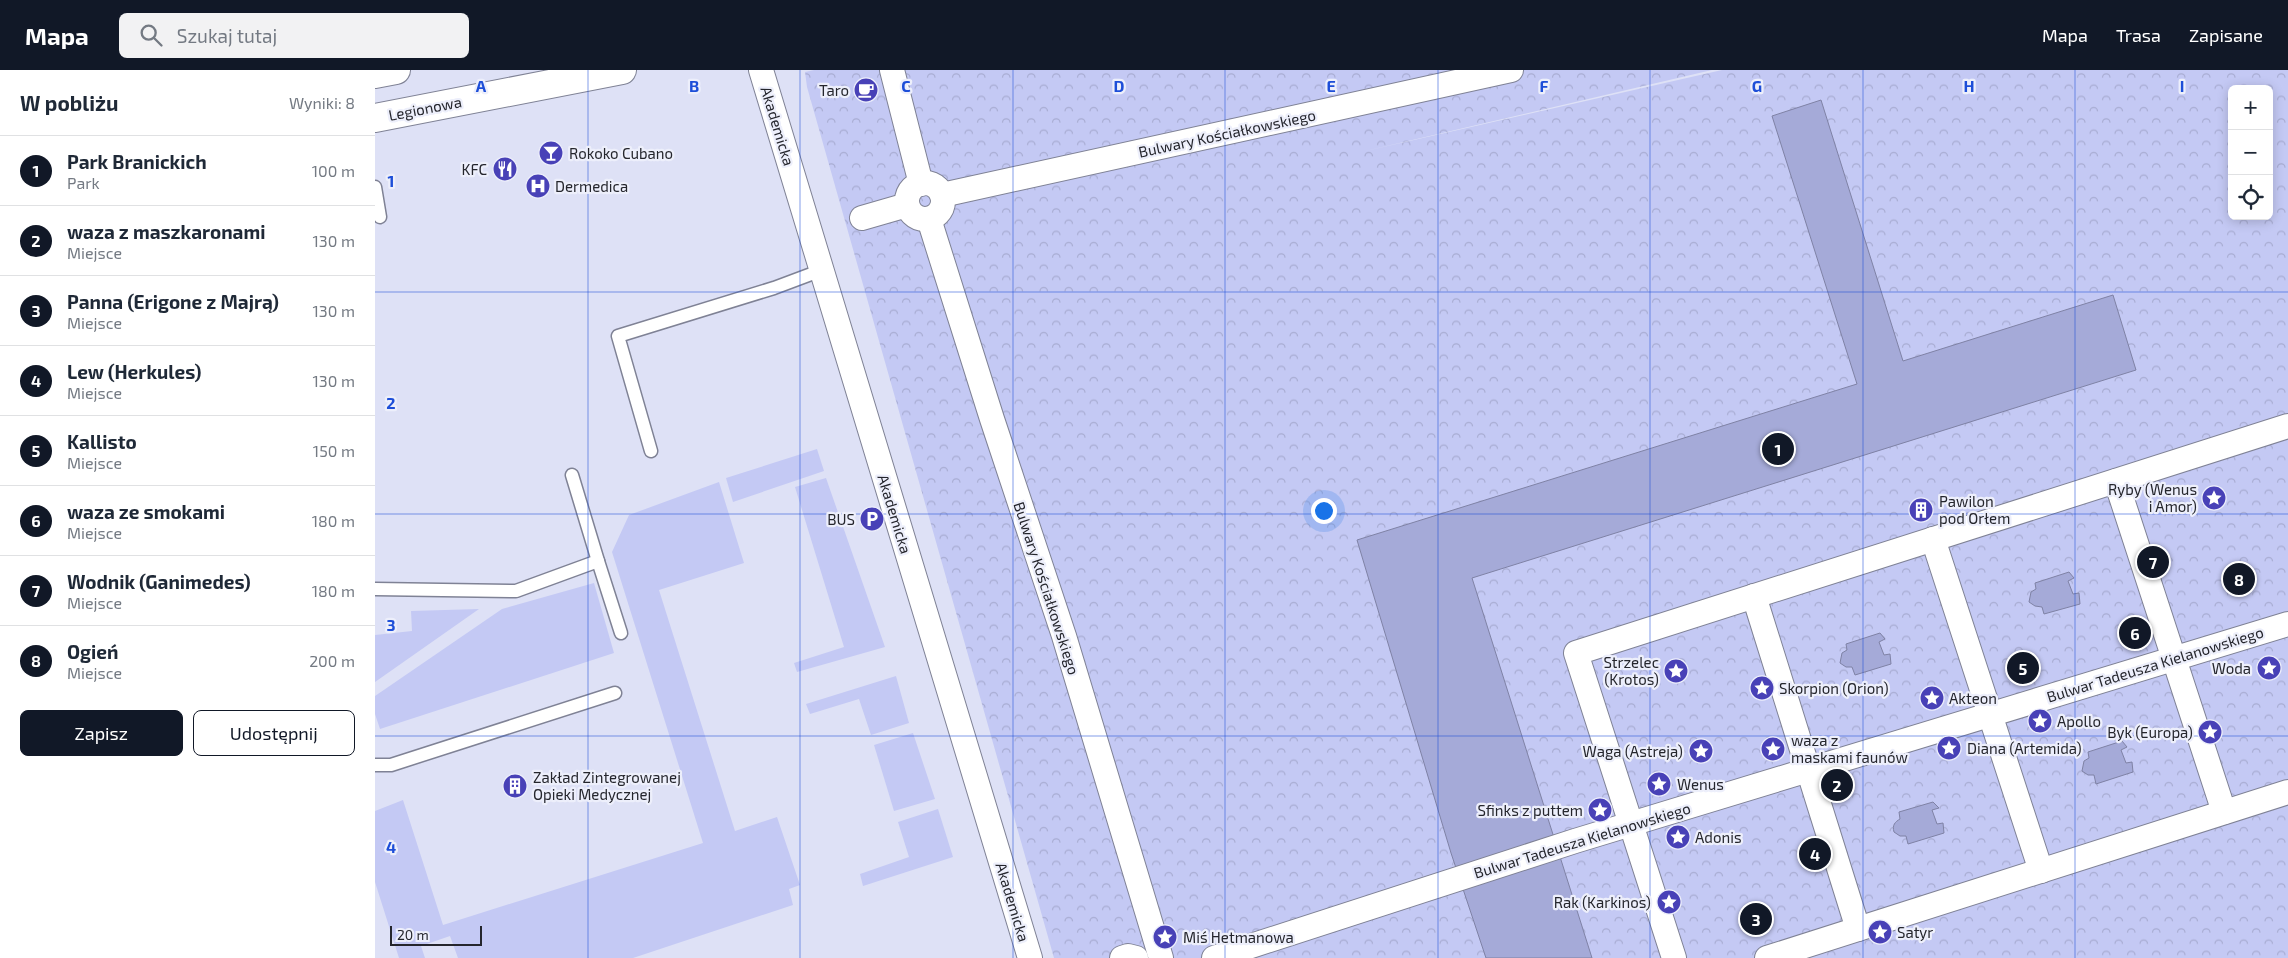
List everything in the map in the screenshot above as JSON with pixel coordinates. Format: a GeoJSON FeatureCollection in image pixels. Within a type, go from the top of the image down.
{"type":"FeatureCollection","features":[{"type":"Feature","properties":{"kind":"main road"},"geometry":{"type":"LineString","coordinates":[[375,74],[396,70]]}},
{"type":"Feature","properties":{"kind":"main road","name":"Legionowa"},"geometry":{"type":"LineString","coordinates":[[375,118],[622,70]]}},
{"type":"Feature","properties":{"kind":"street","name":"Akademicka"},"geometry":{"type":"LineString","coordinates":[[761,70],[1030,958]]}},
{"type":"Feature","properties":{"kind":"street"},"geometry":{"type":"LineString","coordinates":[[892,70],[921,184]]}},
{"type":"Feature","properties":{"kind":"street","name":"Bulwary Kościałkowskiego"},"geometry":{"type":"LineString","coordinates":[[942,195],[1511,70]]}},
{"type":"Feature","properties":{"kind":"street"},"geometry":{"type":"LineString","coordinates":[[921,184],[934,186],[942,195],[941,210],[929,219],[915,217],[907,205],[910,191],[921,184]]}},
{"type":"Feature","properties":{"kind":"street"},"geometry":{"type":"LineString","coordinates":[[862,218],[907,205]]}},
{"type":"Feature","properties":{"kind":"street","name":"Bulwary Kościałkowskiego"},"geometry":{"type":"LineString","coordinates":[[929,219],[992,420],[1064,636],[1161,958]]}},
{"type":"Feature","properties":{"kind":"street"},"geometry":{"type":"LineString","coordinates":[[1675,958],[1576,653],[2288,426]]}},
{"type":"Feature","properties":{"kind":"street"},"geometry":{"type":"LineString","coordinates":[[2116,481],[2224,812]]}},
{"type":"Feature","properties":{"kind":"street"},"geometry":{"type":"LineString","coordinates":[[1933,539],[2041,871]]}},
{"type":"Feature","properties":{"kind":"street"},"geometry":{"type":"LineString","coordinates":[[1754,596],[1858,929]]}},
{"type":"Feature","properties":{"kind":"street","name":"Bulwar Tadeusza Kielanowskiego"},"geometry":{"type":"LineString","coordinates":[[1214,958],[1575,841],[2288,624]]}},
{"type":"Feature","properties":{"kind":"street"},"geometry":{"type":"LineString","coordinates":[[1767,958],[2288,792]]}},
{"type":"Feature","properties":{"kind":"street"},"geometry":{"type":"LineString","coordinates":[[1123,958],[1128,956],[1136,958]]}},
{"type":"Feature","properties":{"kind":"lane"},"geometry":{"type":"LineString","coordinates":[[375,187],[380,217]]}},
{"type":"Feature","properties":{"kind":"lane"},"geometry":{"type":"LineString","coordinates":[[651,451],[618,336],[774,288],[822,270]]}},
{"type":"Feature","properties":{"kind":"lane"},"geometry":{"type":"LineString","coordinates":[[572,475],[621,633]]}},
{"type":"Feature","properties":{"kind":"lane"},"geometry":{"type":"LineString","coordinates":[[375,589],[516,591],[599,561]]}},
{"type":"Feature","properties":{"kind":"lane"},"geometry":{"type":"LineString","coordinates":[[375,765],[391,765],[615,693]]}},
{"type":"Feature","properties":{"kind":"green space"},"geometry":{"type":"Polygon","coordinates":[[[814,70],[1712,70],[1361,152],[1722,70],[2288,70],[2288,958],[1054,958],[807,87],[805,72],[814,70]]]}},
{"type":"Feature","properties":{"kind":"green space"},"geometry":{"type":"Polygon","coordinates":[[[817,449],[824,471],[733,502],[726,478],[817,449]]]}},
{"type":"Feature","properties":{"kind":"green space"},"geometry":{"type":"Polygon","coordinates":[[[826,478],[885,647],[797,672],[794,663],[844,647],[795,487],[826,478]]]}},
{"type":"Feature","properties":{"kind":"green space"},"geometry":{"type":"Polygon","coordinates":[[[719,482],[744,563],[659,590],[735,831],[777,817],[800,885],[789,889],[793,905],[633,958],[458,958],[450,936],[421,946],[425,958],[399,958],[375,882],[375,811],[403,800],[443,925],[703,843],[612,552],[629,515],[719,482]]]}},
{"type":"Feature","properties":{"kind":"green space"},"geometry":{"type":"Polygon","coordinates":[[[594,583],[614,653],[380,729],[375,714],[375,696],[502,609],[594,583]]]}},
{"type":"Feature","properties":{"kind":"green space"},"geometry":{"type":"Polygon","coordinates":[[[479,609],[375,682],[375,635],[412,631],[411,611],[479,609]]]}},
{"type":"Feature","properties":{"kind":"green space"},"geometry":{"type":"Polygon","coordinates":[[[896,676],[909,723],[871,735],[859,699],[810,714],[806,704],[896,676]]]}},
{"type":"Feature","properties":{"kind":"green space"},"geometry":{"type":"Polygon","coordinates":[[[913,733],[935,799],[894,811],[874,745],[913,733]]]}},
{"type":"Feature","properties":{"kind":"green space"},"geometry":{"type":"Polygon","coordinates":[[[938,809],[953,857],[863,886],[860,874],[909,857],[898,822],[938,809]]]}},
{"type":"Feature","properties":{"kind":"shaded area"},"geometry":{"type":"Polygon","coordinates":[[[1821,100],[1903,361],[2113,295],[2136,370],[1472,578],[1592,958],[1486,958],[1451,853],[1357,540],[1857,384],[1772,116],[1821,100]]]}},
{"type":"Feature","properties":{"kind":"shaded area"},"geometry":{"type":"Polygon","coordinates":[[[2069,572],[2074,578],[2068,581],[2073,594],[2079,593],[2080,604],[2044,614],[2042,607],[2035,606],[2029,602],[2031,592],[2036,589],[2035,583],[2069,572]]]}},
{"type":"Feature","properties":{"kind":"shaded area"},"geometry":{"type":"Polygon","coordinates":[[[1880,633],[1885,639],[1879,642],[1884,655],[1890,654],[1891,664],[1855,675],[1852,667],[1846,667],[1840,663],[1842,653],[1847,650],[1846,644],[1880,633]]]}},
{"type":"Feature","properties":{"kind":"shaded area"},"geometry":{"type":"Polygon","coordinates":[[[2122,741],[2127,747],[2121,750],[2126,763],[2132,762],[2133,772],[2096,784],[2094,775],[2088,775],[2082,771],[2084,761],[2089,758],[2088,752],[2122,741]]]}},
{"type":"Feature","properties":{"kind":"shaded area"},"geometry":{"type":"Polygon","coordinates":[[[1933,802],[1939,808],[1932,810],[1937,824],[1943,823],[1944,833],[1908,844],[1906,836],[1900,836],[1894,832],[1894,824],[1900,819],[1899,812],[1933,802]]]}},
{"type":"Feature","properties":{"kind":"place","name":"Taro"},"geometry":{"type":"Point","coordinates":[866,90]}},
{"type":"Feature","properties":{"kind":"place","name":"Rokoko Cubano"},"geometry":{"type":"Point","coordinates":[551,153]}},
{"type":"Feature","properties":{"kind":"place","name":"KFC"},"geometry":{"type":"Point","coordinates":[505,169]}},
{"type":"Feature","properties":{"kind":"place","name":"Dermedica"},"geometry":{"type":"Point","coordinates":[538,186]}},
{"type":"Feature","properties":{"kind":"place","name":"Park Branickich"},"geometry":{"type":"Point","coordinates":[1778,449]}},
{"type":"Feature","properties":{"kind":"place","name":"Ryby (Wenus i Amor)"},"geometry":{"type":"Point","coordinates":[2214,498]}},
{"type":"Feature","properties":{"kind":"place","name":"Pawilon pod Orłem"},"geometry":{"type":"Point","coordinates":[1921,510]}},
{"type":"Feature","properties":{"kind":"place","name":"BUS"},"geometry":{"type":"Point","coordinates":[872,519]}},
{"type":"Feature","properties":{"kind":"place","name":"Wodnik (Ganimedes)"},"geometry":{"type":"Point","coordinates":[2153,562]}},
{"type":"Feature","properties":{"kind":"place","name":"Ogień"},"geometry":{"type":"Point","coordinates":[2239,579]}},
{"type":"Feature","properties":{"kind":"place","name":"waza ze smokami"},"geometry":{"type":"Point","coordinates":[2135,633]}},
{"type":"Feature","properties":{"kind":"place","name":"Kallisto"},"geometry":{"type":"Point","coordinates":[2023,668]}},
{"type":"Feature","properties":{"kind":"place","name":"Woda"},"geometry":{"type":"Point","coordinates":[2269,668]}},
{"type":"Feature","properties":{"kind":"place","name":"Strzelec (Krotos)"},"geometry":{"type":"Point","coordinates":[1676,671]}},
{"type":"Feature","properties":{"kind":"place","name":"Skorpion (Orion)"},"geometry":{"type":"Point","coordinates":[1762,688]}},
{"type":"Feature","properties":{"kind":"place","name":"Akteon"},"geometry":{"type":"Point","coordinates":[1932,698]}},
{"type":"Feature","properties":{"kind":"place","name":"Apollo"},"geometry":{"type":"Point","coordinates":[2040,721]}},
{"type":"Feature","properties":{"kind":"place","name":"Byk (Europa)"},"geometry":{"type":"Point","coordinates":[2210,732]}},
{"type":"Feature","properties":{"kind":"place","name":"Diana (Artemida)"},"geometry":{"type":"Point","coordinates":[1949,748]}},
{"type":"Feature","properties":{"kind":"place","name":"waza z maskami faunów"},"geometry":{"type":"Point","coordinates":[1773,749]}},
{"type":"Feature","properties":{"kind":"place","name":"Waga (Astreja)"},"geometry":{"type":"Point","coordinates":[1701,751]}},
{"type":"Feature","properties":{"kind":"place","name":"Wenus"},"geometry":{"type":"Point","coordinates":[1659,784]}},
{"type":"Feature","properties":{"kind":"place","name":"waza z maszkaronami"},"geometry":{"type":"Point","coordinates":[1837,785]}},
{"type":"Feature","properties":{"kind":"place","name":"Zakład Zintegrowanej Opieki Medycznej"},"geometry":{"type":"Point","coordinates":[515,786]}},
{"type":"Feature","properties":{"kind":"place","name":"Sfinks z puttem"},"geometry":{"type":"Point","coordinates":[1600,810]}},
{"type":"Feature","properties":{"kind":"place","name":"Adonis"},"geometry":{"type":"Point","coordinates":[1678,837]}},
{"type":"Feature","properties":{"kind":"place","name":"Lew (Herkules)"},"geometry":{"type":"Point","coordinates":[1815,854]}},
{"type":"Feature","properties":{"kind":"place","name":"Rak (Karkinos)"},"geometry":{"type":"Point","coordinates":[1669,902]}},
{"type":"Feature","properties":{"kind":"place","name":"Panna (Erigone z Majrą)"},"geometry":{"type":"Point","coordinates":[1756,919]}},
{"type":"Feature","properties":{"kind":"place","name":"Satyr"},"geometry":{"type":"Point","coordinates":[1880,932]}},
{"type":"Feature","properties":{"kind":"place","name":"Miś Hetmanowa"},"geometry":{"type":"Point","coordinates":[1165,937]}}]}
